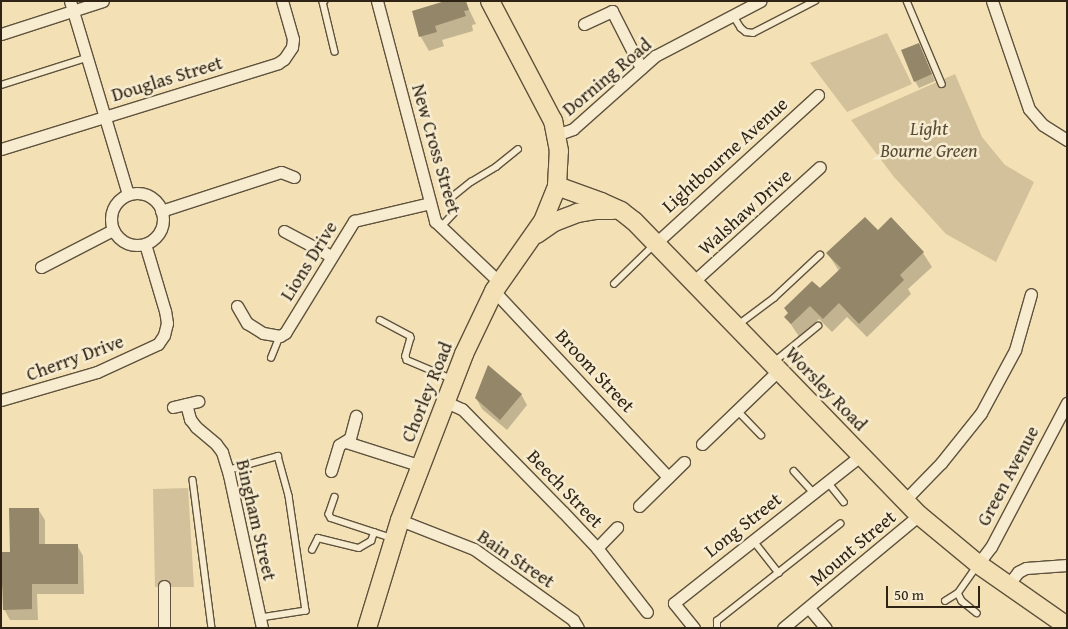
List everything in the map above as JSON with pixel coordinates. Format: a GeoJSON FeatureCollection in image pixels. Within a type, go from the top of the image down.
{"type":"FeatureCollection","features":[{"type":"Feature","properties":{"kind":"main road"},"geometry":{"type":"LineString","coordinates":[[490,1],[546,106],[556,135],[559,169],[557,186]]}},
{"type":"Feature","properties":{"kind":"main road","name":"Worsley Road"},"geometry":{"type":"LineString","coordinates":[[557,186],[621,211],[656,242],[860,456],[919,515],[978,564],[1067,626]]}},
{"type":"Feature","properties":{"kind":"main road","name":"Chorley Road"},"geometry":{"type":"LineString","coordinates":[[367,628],[400,520],[454,380],[497,287],[534,236],[557,186]]}},
{"type":"Feature","properties":{"kind":"main road"},"geometry":{"type":"LineString","coordinates":[[534,236],[554,222],[577,213],[595,210],[621,211]]}},
{"type":"Feature","properties":{"kind":"street"},"geometry":{"type":"LineString","coordinates":[[1,34],[71,6],[103,1]]}},
{"type":"Feature","properties":{"kind":"street","name":"Douglas Street"},"geometry":{"type":"LineString","coordinates":[[1,149],[284,59],[292,47],[293,39],[282,1]]}},
{"type":"Feature","properties":{"kind":"street","name":"New Cross Street"},"geometry":{"type":"LineString","coordinates":[[377,1],[435,221],[497,287]]}},
{"type":"Feature","properties":{"kind":"street"},"geometry":{"type":"LineString","coordinates":[[992,1],[1029,109],[1044,125],[1067,140]]}},
{"type":"Feature","properties":{"kind":"street","name":"Dorning Road"},"geometry":{"type":"LineString","coordinates":[[556,135],[573,129],[655,56],[753,3]]}},
{"type":"Feature","properties":{"kind":"street"},"geometry":{"type":"LineString","coordinates":[[71,6],[103,117],[128,194]]}},
{"type":"Feature","properties":{"kind":"street"},"geometry":{"type":"LineString","coordinates":[[584,24],[612,11],[641,68]]}},
{"type":"Feature","properties":{"kind":"street","name":"Lightbourne Avenue"},"geometry":{"type":"LineString","coordinates":[[656,242],[818,95]]}},
{"type":"Feature","properties":{"kind":"street","name":"Walshaw Drive"},"geometry":{"type":"LineString","coordinates":[[693,282],[820,167]]}},
{"type":"Feature","properties":{"kind":"street"},"geometry":{"type":"LineString","coordinates":[[162,211],[281,172],[294,177]]}},
{"type":"Feature","properties":{"kind":"street"},"geometry":{"type":"LineString","coordinates":[[128,194],[145,194],[158,204],[162,211],[162,227],[158,234],[145,244],[130,244],[123,241],[113,230],[111,222],[115,205],[128,194]]}},
{"type":"Feature","properties":{"kind":"street","name":"Lions Drive"},"geometry":{"type":"LineString","coordinates":[[280,336],[285,333],[354,221],[430,202]]}},
{"type":"Feature","properties":{"kind":"street"},"geometry":{"type":"LineString","coordinates":[[41,267],[113,230]]}},
{"type":"Feature","properties":{"kind":"street"},"geometry":{"type":"LineString","coordinates":[[284,231],[331,256]]}},
{"type":"Feature","properties":{"kind":"street","name":"Cherry Drive"},"geometry":{"type":"LineString","coordinates":[[1,400],[97,372],[158,344],[164,335],[167,323],[145,244]]}},
{"type":"Feature","properties":{"kind":"street","name":"Broom Street"},"geometry":{"type":"LineString","coordinates":[[497,287],[508,304],[668,477]]}},
{"type":"Feature","properties":{"kind":"street"},"geometry":{"type":"LineString","coordinates":[[904,501],[941,462],[981,413],[1015,350],[1031,294]]}},
{"type":"Feature","properties":{"kind":"street"},"geometry":{"type":"LineString","coordinates":[[237,306],[247,323],[263,333],[280,336]]}},
{"type":"Feature","properties":{"kind":"street"},"geometry":{"type":"LineString","coordinates":[[702,444],[737,410],[776,367]]}},
{"type":"Feature","properties":{"kind":"street"},"geometry":{"type":"LineString","coordinates":[[173,407],[198,401]]}},
{"type":"Feature","properties":{"kind":"street","name":"Beech Street"},"geometry":{"type":"LineString","coordinates":[[446,402],[462,409],[596,548],[647,612]]}},
{"type":"Feature","properties":{"kind":"street","name":"Green Avenue"},"geometry":{"type":"LineString","coordinates":[[978,564],[991,547],[1067,403]]}},
{"type":"Feature","properties":{"kind":"street","name":"Bingham Street"},"geometry":{"type":"LineString","coordinates":[[186,404],[190,419],[196,428],[216,444],[228,470],[261,623]]}},
{"type":"Feature","properties":{"kind":"street"},"geometry":{"type":"LineString","coordinates":[[332,471],[339,445],[350,438],[356,416]]}},
{"type":"Feature","properties":{"kind":"street"},"geometry":{"type":"LineString","coordinates":[[346,442],[421,466]]}},
{"type":"Feature","properties":{"kind":"street","name":"Long Street"},"geometry":{"type":"LineString","coordinates":[[694,628],[674,603],[860,456]]}},
{"type":"Feature","properties":{"kind":"street"},"geometry":{"type":"LineString","coordinates":[[639,506],[684,462]]}},
{"type":"Feature","properties":{"kind":"street","name":"Mount Street"},"geometry":{"type":"LineString","coordinates":[[783,628],[919,515]]}},
{"type":"Feature","properties":{"kind":"street","name":"Bain Street"},"geometry":{"type":"LineString","coordinates":[[400,520],[474,549],[573,620],[578,628]]}},
{"type":"Feature","properties":{"kind":"street"},"geometry":{"type":"LineString","coordinates":[[596,548],[617,527]]}},
{"type":"Feature","properties":{"kind":"street"},"geometry":{"type":"LineString","coordinates":[[1008,585],[1018,572],[1026,568],[1067,565]]}},
{"type":"Feature","properties":{"kind":"street"},"geometry":{"type":"LineString","coordinates":[[164,586],[164,628]]}},
{"type":"Feature","properties":{"kind":"street","name":"Mount Street"},"geometry":{"type":"LineString","coordinates":[[809,608],[826,628]]}},
{"type":"Feature","properties":{"kind":"lane"},"geometry":{"type":"LineString","coordinates":[[325,1],[323,2],[335,52]]}},
{"type":"Feature","properties":{"kind":"lane"},"geometry":{"type":"LineString","coordinates":[[733,15],[741,28],[746,32],[753,33],[815,1]]}},
{"type":"Feature","properties":{"kind":"lane"},"geometry":{"type":"LineString","coordinates":[[907,1],[942,84]]}},
{"type":"Feature","properties":{"kind":"lane"},"geometry":{"type":"LineString","coordinates":[[1,85],[86,58]]}},
{"type":"Feature","properties":{"kind":"lane"},"geometry":{"type":"LineString","coordinates":[[441,227],[454,213],[451,198],[471,182],[496,167],[518,149]]}},
{"type":"Feature","properties":{"kind":"lane"},"geometry":{"type":"LineString","coordinates":[[614,284],[656,242]]}},
{"type":"Feature","properties":{"kind":"lane"},"geometry":{"type":"LineString","coordinates":[[736,326],[774,298],[820,256]]}},
{"type":"Feature","properties":{"kind":"lane"},"geometry":{"type":"LineString","coordinates":[[380,320],[410,336],[406,354],[407,360],[454,380]]}},
{"type":"Feature","properties":{"kind":"lane"},"geometry":{"type":"LineString","coordinates":[[776,367],[818,326]]}},
{"type":"Feature","properties":{"kind":"lane"},"geometry":{"type":"LineString","coordinates":[[271,358],[280,336]]}},
{"type":"Feature","properties":{"kind":"lane"},"geometry":{"type":"LineString","coordinates":[[737,410],[761,435]]}},
{"type":"Feature","properties":{"kind":"lane"},"geometry":{"type":"LineString","coordinates":[[228,470],[278,456],[289,496],[306,611],[261,623]]}},
{"type":"Feature","properties":{"kind":"lane"},"geometry":{"type":"LineString","coordinates":[[794,471],[813,492]]}},
{"type":"Feature","properties":{"kind":"lane"},"geometry":{"type":"LineString","coordinates":[[193,480],[212,628]]}},
{"type":"Feature","properties":{"kind":"lane"},"geometry":{"type":"LineString","coordinates":[[827,481],[844,502]]}},
{"type":"Feature","properties":{"kind":"lane"},"geometry":{"type":"LineString","coordinates":[[335,498],[329,514],[331,518],[394,538]]}},
{"type":"Feature","properties":{"kind":"lane"},"geometry":{"type":"LineString","coordinates":[[717,628],[717,621],[840,524]]}},
{"type":"Feature","properties":{"kind":"lane"},"geometry":{"type":"LineString","coordinates":[[312,550],[318,538],[359,548],[371,541],[374,533]]}},
{"type":"Feature","properties":{"kind":"lane"},"geometry":{"type":"LineString","coordinates":[[753,540],[779,572]]}},
{"type":"Feature","properties":{"kind":"lane"},"geometry":{"type":"LineString","coordinates":[[945,601],[958,593],[978,564]]}},
{"type":"Feature","properties":{"kind":"lane"},"geometry":{"type":"LineString","coordinates":[[958,593],[962,601],[977,613]]}},
{"type":"Feature","properties":{"kind":"green space"},"geometry":{"type":"Polygon","coordinates":[[[887,33],[912,84],[847,112],[810,63],[887,33]]]}},
{"type":"Feature","properties":{"kind":"green space","name":"Light Bourne Green"},"geometry":{"type":"Polygon","coordinates":[[[955,74],[982,137],[1005,165],[1034,182],[996,262],[946,234],[894,177],[851,120],[955,74]]]}},
{"type":"Feature","properties":{"kind":"green space"},"geometry":{"type":"Polygon","coordinates":[[[188,488],[194,587],[155,587],[153,489],[188,488]]]}},
{"type":"Feature","properties":{"kind":"building"},"geometry":{"type":"Polygon","coordinates":[[[445,1],[466,1],[469,10],[464,11],[466,16],[435,26],[437,32],[419,37],[412,11],[445,1]]]}},
{"type":"Feature","properties":{"kind":"building"},"geometry":{"type":"Polygon","coordinates":[[[919,43],[932,74],[914,82],[901,50],[919,43]]]}},
{"type":"Feature","properties":{"kind":"building"},"geometry":{"type":"Polygon","coordinates":[[[865,217],[878,230],[891,217],[924,252],[900,275],[904,280],[859,324],[839,303],[823,319],[810,306],[791,324],[784,317],[788,313],[784,308],[812,281],[820,288],[841,268],[826,253],[865,217]]]}},
{"type":"Feature","properties":{"kind":"building"},"geometry":{"type":"Polygon","coordinates":[[[488,365],[522,394],[500,420],[475,398],[488,365]]]}},
{"type":"Feature","properties":{"kind":"building"},"geometry":{"type":"Polygon","coordinates":[[[9,508],[39,508],[39,544],[78,544],[78,584],[32,584],[32,609],[3,610],[1,552],[10,552],[9,508]]]}}]}
